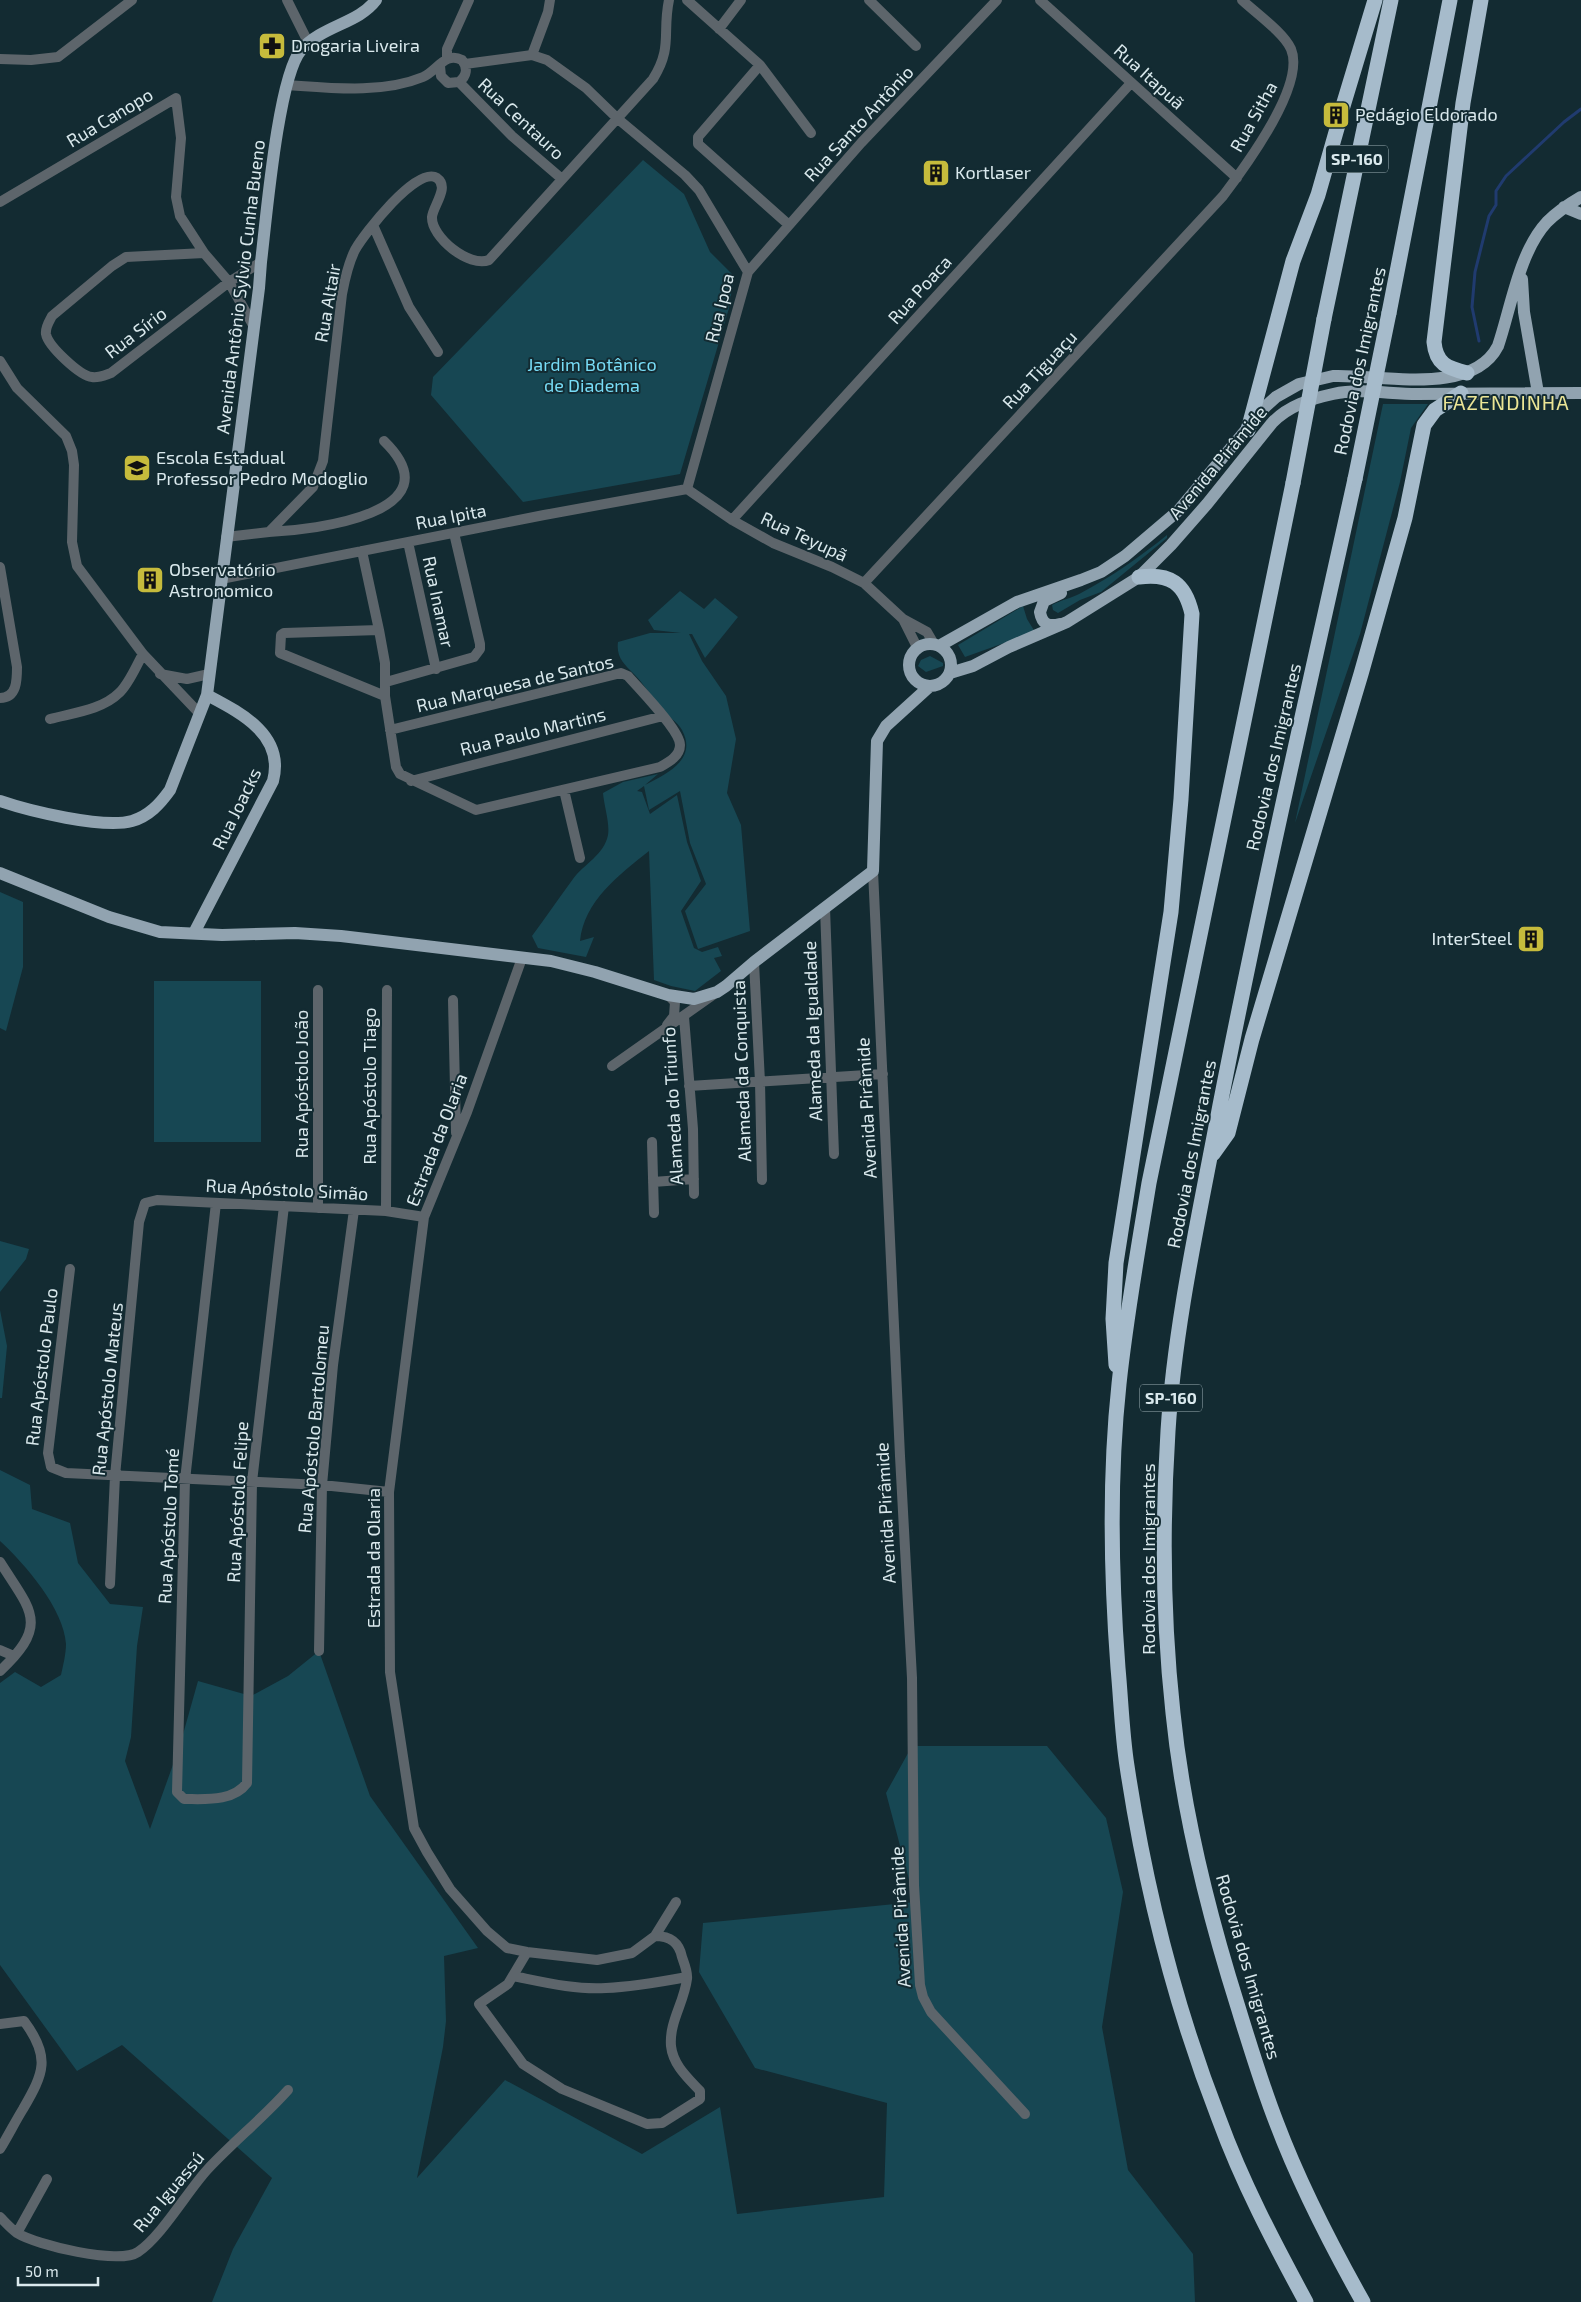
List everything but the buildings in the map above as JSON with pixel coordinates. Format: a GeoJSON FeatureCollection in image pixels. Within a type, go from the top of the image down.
{"type":"FeatureCollection","features":[{"type":"Feature","properties":{"kind":"highway"},"geometry":{"type":"LineString","coordinates":[[1343,106],[1375,0]]}},
{"type":"Feature","properties":{"kind":"highway","name":"Rodovia dos Imigrantes"},"geometry":{"type":"LineString","coordinates":[[1306,2302],[1253,2195],[1219,2120],[1183,2014],[1158,1926],[1126,1764],[1112,1598],[1113,1490],[1118,1386],[1149,1183],[1293,483],[1324,318],[1391,0]]}},
{"type":"Feature","properties":{"kind":"highway","name":"Rodovia dos Imigrantes"},"geometry":{"type":"LineString","coordinates":[[1363,2302],[1315,2211],[1278,2125],[1217,1941],[1188,1816],[1177,1748],[1168,1662],[1166,1616],[1166,1478],[1168,1428],[1174,1364],[1209,1159],[1268,869],[1355,479],[1450,0]]}},
{"type":"Feature","properties":{"kind":"highway"},"geometry":{"type":"LineString","coordinates":[[1467,373],[1449,369],[1442,364],[1435,352],[1434,342],[1463,103],[1481,0]]}},
{"type":"Feature","properties":{"kind":"highway"},"geometry":{"type":"LineString","coordinates":[[1248,430],[1293,262],[1318,195],[1338,125]]}},
{"type":"Feature","properties":{"kind":"highway"},"geometry":{"type":"LineString","coordinates":[[1209,1159],[1228,1133],[1252,1039],[1361,674],[1394,555],[1424,425],[1435,410],[1461,393]]}},
{"type":"Feature","properties":{"kind":"highway"},"geometry":{"type":"LineString","coordinates":[[1118,1386],[1113,1343],[1114,1291],[1122,1224],[1171,912],[1181,800],[1192,614],[1183,590],[1168,578],[1158,575],[1139,577]]}},
{"type":"Feature","properties":{"kind":"main road","name":"Avenida Antônio Sylvio Cunha Bueno"},"geometry":{"type":"LineString","coordinates":[[0,801],[17,806],[106,822],[132,821],[148,814],[170,790],[207,695],[261,262],[282,108],[290,69],[296,55],[308,42],[322,32],[356,17],[376,0]]}},
{"type":"Feature","properties":{"kind":"main road","name":"Avenida Pirâmide"},"geometry":{"type":"LineString","coordinates":[[936,645],[1017,602],[1100,572],[1139,546],[1178,511],[1248,430],[1266,406],[1276,397],[1299,384],[1318,378],[1358,375],[1432,379],[1467,373],[1489,360],[1494,354],[1500,339],[1521,272],[1538,233],[1564,207],[1581,197]]}},
{"type":"Feature","properties":{"kind":"main road"},"geometry":{"type":"LineString","coordinates":[[1564,207],[1581,214]]}},
{"type":"Feature","properties":{"kind":"main road"},"geometry":{"type":"LineString","coordinates":[[1521,272],[1524,312],[1538,392]]}},
{"type":"Feature","properties":{"kind":"main road","name":"Avenida Pirâmide"},"geometry":{"type":"LineString","coordinates":[[950,673],[973,666],[1009,647],[1068,622],[1139,577],[1171,545],[1207,504],[1272,423],[1279,416],[1298,405],[1334,394],[1349,392],[1581,392]]}},
{"type":"Feature","properties":{"kind":"main road"},"geometry":{"type":"LineString","coordinates":[[1068,622],[1052,626],[1044,623],[1041,618],[1040,606],[1044,601],[1082,585],[1100,572]]}},
{"type":"Feature","properties":{"kind":"main road"},"geometry":{"type":"LineString","coordinates":[[936,645],[949,656],[951,662],[950,673],[940,684],[930,686],[922,684],[915,679],[909,666],[910,659],[918,649],[936,645]]}},
{"type":"Feature","properties":{"kind":"main road"},"geometry":{"type":"LineString","coordinates":[[908,704],[915,679]]}},
{"type":"Feature","properties":{"kind":"main road"},"geometry":{"type":"LineString","coordinates":[[0,872],[142,929],[160,932],[296,933],[341,936],[550,961],[595,972],[668,995],[694,999],[717,992],[734,980],[754,962],[873,871],[877,741],[886,726],[930,686]]}},
{"type":"Feature","properties":{"kind":"main road","name":"Rua Joacks"},"geometry":{"type":"LineString","coordinates":[[194,933],[273,780],[277,767],[271,744],[253,724],[236,710],[207,695]]}},
{"type":"Feature","properties":{"kind":"street"},"geometry":{"type":"LineString","coordinates":[[0,59],[31,60],[58,56],[132,0]]}},
{"type":"Feature","properties":{"kind":"street"},"geometry":{"type":"LineString","coordinates":[[287,0],[308,42]]}},
{"type":"Feature","properties":{"kind":"street"},"geometry":{"type":"LineString","coordinates":[[444,80],[441,76],[443,62],[469,0]]}},
{"type":"Feature","properties":{"kind":"street"},"geometry":{"type":"LineString","coordinates":[[465,64],[532,55],[548,12],[550,0]]}},
{"type":"Feature","properties":{"kind":"street","name":"Rua Altair"},"geometry":{"type":"LineString","coordinates":[[269,532],[302,499],[319,476],[323,461],[342,294],[347,268],[356,249],[373,225],[419,179],[433,176],[441,183],[440,196],[432,215],[436,232],[463,257],[476,262],[489,260],[653,79],[666,54],[669,0]]}},
{"type":"Feature","properties":{"kind":"street"},"geometry":{"type":"LineString","coordinates":[[687,0],[760,65],[811,133]]}},
{"type":"Feature","properties":{"kind":"street"},"geometry":{"type":"LineString","coordinates":[[719,29],[741,0]]}},
{"type":"Feature","properties":{"kind":"street"},"geometry":{"type":"LineString","coordinates":[[869,0],[916,46]]}},
{"type":"Feature","properties":{"kind":"street","name":"Rua Santo Antônio"},"geometry":{"type":"LineString","coordinates":[[748,272],[861,143],[997,0]]}},
{"type":"Feature","properties":{"kind":"street","name":"Rua Itapuã"},"geometry":{"type":"LineString","coordinates":[[1040,0],[1237,178]]}},
{"type":"Feature","properties":{"kind":"street","name":"Rua Sitha"},"geometry":{"type":"LineString","coordinates":[[1237,178],[1265,136],[1289,89],[1293,60],[1291,49],[1285,39],[1242,0]]}},
{"type":"Feature","properties":{"kind":"street","name":"Rua Ipoa"},"geometry":{"type":"LineString","coordinates":[[532,55],[547,60],[586,88],[618,119],[685,175],[699,190],[748,272],[687,489]]}},
{"type":"Feature","properties":{"kind":"street"},"geometry":{"type":"LineString","coordinates":[[288,85],[334,88],[378,86],[422,77],[444,80],[448,83],[459,82],[466,74],[465,64],[457,57],[443,62],[422,77]]}},
{"type":"Feature","properties":{"kind":"street"},"geometry":{"type":"LineString","coordinates":[[760,65],[698,137],[697,141],[700,147],[789,224]]}},
{"type":"Feature","properties":{"kind":"street","name":"Rua Centauro"},"geometry":{"type":"LineString","coordinates":[[459,82],[512,136],[562,179]]}},
{"type":"Feature","properties":{"kind":"street","name":"Rua Poaca"},"geometry":{"type":"LineString","coordinates":[[732,520],[1131,83]]}},
{"type":"Feature","properties":{"kind":"street","name":"Rua Canopo"},"geometry":{"type":"LineString","coordinates":[[0,202],[176,98],[181,138],[176,197],[180,216],[204,253],[229,282],[253,325]]}},
{"type":"Feature","properties":{"kind":"street","name":"Rua Tiguaçu"},"geometry":{"type":"LineString","coordinates":[[864,583],[1217,203],[1237,178]]}},
{"type":"Feature","properties":{"kind":"street"},"geometry":{"type":"LineString","coordinates":[[373,225],[409,307],[438,352]]}},
{"type":"Feature","properties":{"kind":"street","name":"Rua Sírio"},"geometry":{"type":"LineString","coordinates":[[204,253],[126,257],[112,266],[52,316],[47,324],[48,342],[82,374],[91,377],[111,373],[229,282],[261,262]]}},
{"type":"Feature","properties":{"kind":"street"},"geometry":{"type":"LineString","coordinates":[[0,361],[18,388],[66,436],[72,450],[74,465],[72,542],[73,555],[77,566],[143,654],[200,714]]}},
{"type":"Feature","properties":{"kind":"street"},"geometry":{"type":"LineString","coordinates":[[226,537],[317,527],[365,516],[382,509],[395,499],[402,489],[404,470],[396,453],[384,441]]}},
{"type":"Feature","properties":{"kind":"street","name":"Rua Teyupã"},"geometry":{"type":"LineString","coordinates":[[687,489],[732,520],[773,543],[832,567],[864,583],[903,619],[927,632],[936,645]]}},
{"type":"Feature","properties":{"kind":"street","name":"Rua Ipita"},"geometry":{"type":"LineString","coordinates":[[221,579],[687,489]]}},
{"type":"Feature","properties":{"kind":"street"},"geometry":{"type":"LineString","coordinates":[[386,682],[474,657],[480,649],[454,533]]}},
{"type":"Feature","properties":{"kind":"street","name":"Rua Inamar"},"geometry":{"type":"LineString","coordinates":[[408,542],[436,669]]}},
{"type":"Feature","properties":{"kind":"street"},"geometry":{"type":"LineString","coordinates":[[362,551],[379,630],[386,682],[385,696],[396,768],[400,774],[411,780]]}},
{"type":"Feature","properties":{"kind":"street"},"geometry":{"type":"LineString","coordinates":[[0,567],[17,667],[17,680],[11,695],[6,698],[0,698]]}},
{"type":"Feature","properties":{"kind":"street","name":"Rua Teyupã"},"geometry":{"type":"LineString","coordinates":[[903,619],[918,649]]}},
{"type":"Feature","properties":{"kind":"street"},"geometry":{"type":"LineString","coordinates":[[379,630],[284,633],[282,635],[280,653],[385,696]]}},
{"type":"Feature","properties":{"kind":"street"},"geometry":{"type":"LineString","coordinates":[[50,719],[111,700],[120,692],[143,654]]}},
{"type":"Feature","properties":{"kind":"street"},"geometry":{"type":"LineString","coordinates":[[160,674],[187,679],[209,674]]}},
{"type":"Feature","properties":{"kind":"street","name":"Rua Marquesa de Santos"},"geometry":{"type":"LineString","coordinates":[[390,730],[621,674],[628,676],[663,716],[679,740],[680,747],[677,755],[660,767],[476,810],[411,780]]}},
{"type":"Feature","properties":{"kind":"street","name":"Rua Paulo Martins"},"geometry":{"type":"LineString","coordinates":[[411,780],[663,716]]}},
{"type":"Feature","properties":{"kind":"street"},"geometry":{"type":"LineString","coordinates":[[564,790],[580,858]]}},
{"type":"Feature","properties":{"kind":"street","name":"Avenida Pirâmide"},"geometry":{"type":"LineString","coordinates":[[873,871],[912,1678],[914,1885],[920,1985],[923,1997],[931,2012],[1024,2114]]}},
{"type":"Feature","properties":{"kind":"street","name":"Alameda da Igualdade"},"geometry":{"type":"LineString","coordinates":[[825,908],[834,1154]]}},
{"type":"Feature","properties":{"kind":"street","name":"Estrada da Olaria"},"geometry":{"type":"LineString","coordinates":[[522,958],[467,1112],[424,1217],[389,1492],[390,1672],[414,1828],[450,1888],[487,1932],[507,1948],[597,1960],[632,1953],[655,1936],[676,1902]]}},
{"type":"Feature","properties":{"kind":"street","name":"Alameda da Conquista"},"geometry":{"type":"LineString","coordinates":[[754,962],[760,1082],[762,1180]]}},
{"type":"Feature","properties":{"kind":"street","name":"Rua Apóstolo João"},"geometry":{"type":"LineString","coordinates":[[318,990],[318,1208]]}},
{"type":"Feature","properties":{"kind":"street","name":"Rua Apóstolo Tiago"},"geometry":{"type":"LineString","coordinates":[[386,1212],[387,990]]}},
{"type":"Feature","properties":{"kind":"street"},"geometry":{"type":"LineString","coordinates":[[612,1066],[717,992]]}},
{"type":"Feature","properties":{"kind":"street"},"geometry":{"type":"LineString","coordinates":[[666,1028],[675,1009],[675,1002],[668,995]]}},
{"type":"Feature","properties":{"kind":"street"},"geometry":{"type":"LineString","coordinates":[[453,1000],[456,1136]]}},
{"type":"Feature","properties":{"kind":"street","name":"Alameda do Triunfo"},"geometry":{"type":"LineString","coordinates":[[684,1017],[694,1194]]}},
{"type":"Feature","properties":{"kind":"street"},"geometry":{"type":"LineString","coordinates":[[689,1086],[882,1074]]}},
{"type":"Feature","properties":{"kind":"street"},"geometry":{"type":"LineString","coordinates":[[652,1142],[654,1213]]}},
{"type":"Feature","properties":{"kind":"street"},"geometry":{"type":"LineString","coordinates":[[653,1182],[694,1179]]}},
{"type":"Feature","properties":{"kind":"street","name":"Rua Apóstolo Simão"},"geometry":{"type":"LineString","coordinates":[[148,1201],[354,1210],[424,1217]]}},
{"type":"Feature","properties":{"kind":"street","name":"Rua Apóstolo Mateus"},"geometry":{"type":"LineString","coordinates":[[110,1584],[115,1476],[140,1222],[144,1206],[148,1201]]}},
{"type":"Feature","properties":{"kind":"street","name":"Rua Apóstolo Tomé"},"geometry":{"type":"LineString","coordinates":[[216,1203],[185,1480],[177,1792],[184,1799],[208,1799],[234,1794]]}},
{"type":"Feature","properties":{"kind":"street","name":"Rua Apóstolo Felipe"},"geometry":{"type":"LineString","coordinates":[[234,1794],[246,1783],[252,1482],[284,1206]]}},
{"type":"Feature","properties":{"kind":"street","name":"Rua Apóstolo Bartolomeu"},"geometry":{"type":"LineString","coordinates":[[319,1651],[322,1485],[333,1365],[354,1210]]}},
{"type":"Feature","properties":{"kind":"street","name":"Rua Apóstolo Paulo"},"geometry":{"type":"LineString","coordinates":[[70,1269],[48,1453],[50,1468],[66,1473],[115,1476]]}},
{"type":"Feature","properties":{"kind":"street"},"geometry":{"type":"LineString","coordinates":[[115,1476],[322,1485],[389,1492]]}},
{"type":"Feature","properties":{"kind":"street"},"geometry":{"type":"LineString","coordinates":[[0,1562],[28,1607],[32,1625],[29,1636],[0,1671]]}},
{"type":"Feature","properties":{"kind":"street"},"geometry":{"type":"LineString","coordinates":[[0,1650],[14,1656]]}},
{"type":"Feature","properties":{"kind":"street"},"geometry":{"type":"LineString","coordinates":[[527,1952],[508,1984],[479,2004],[523,2064],[562,2089],[648,2124],[662,2124],[700,2099],[700,2091],[678,2067],[671,2047],[672,2024],[683,1999],[687,1977],[680,1947],[668,1936],[655,1936]]}},
{"type":"Feature","properties":{"kind":"street"},"geometry":{"type":"LineString","coordinates":[[513,1976],[563,1986],[604,1988],[648,1984],[687,1977]]}},
{"type":"Feature","properties":{"kind":"street"},"geometry":{"type":"LineString","coordinates":[[0,2024],[24,2021],[37,2038],[42,2058],[42,2070],[39,2080],[0,2150]]}},
{"type":"Feature","properties":{"kind":"street","name":"Rua Iguassú"},"geometry":{"type":"LineString","coordinates":[[0,2217],[17,2233],[46,2243],[99,2255],[125,2257],[138,2252],[150,2241],[208,2170],[268,2113],[288,2090]]}},
{"type":"Feature","properties":{"kind":"street"},"geometry":{"type":"LineString","coordinates":[[17,2233],[47,2179]]}},
{"type":"Feature","properties":{"kind":"green space","name":"Jardim Botânico de Diadema"},"geometry":{"type":"Polygon","coordinates":[[[643,160],[684,194],[710,252],[734,276],[729,308],[680,474],[523,502],[431,395],[433,377],[643,160]]]}},
{"type":"Feature","properties":{"kind":"green space"},"geometry":{"type":"Polygon","coordinates":[[[1383,404],[1428,404],[1411,428],[1400,482],[1360,634],[1295,823],[1383,404]]]}},
{"type":"Feature","properties":{"kind":"green space"},"geometry":{"type":"Polygon","coordinates":[[[1167,535],[1167,538],[1101,592],[1080,600],[1058,613],[1053,610],[1052,605],[1078,595],[1103,580],[1136,559],[1167,535]]]}},
{"type":"Feature","properties":{"kind":"green space"},"geometry":{"type":"Polygon","coordinates":[[[680,591],[704,609],[715,598],[738,617],[705,658],[692,634],[689,634],[702,661],[726,696],[736,739],[727,793],[741,825],[750,931],[698,949],[685,911],[706,884],[690,843],[680,791],[649,810],[644,786],[637,791],[642,792],[650,814],[677,795],[687,842],[701,881],[681,911],[694,948],[702,952],[718,947],[722,956],[714,958],[721,971],[695,991],[654,980],[649,851],[615,879],[588,913],[580,941],[594,937],[586,957],[538,948],[532,936],[573,879],[598,854],[606,842],[608,825],[603,793],[623,782],[658,774],[645,785],[670,771],[683,758],[686,750],[686,741],[682,730],[663,711],[624,663],[618,652],[618,642],[650,633],[681,633],[654,630],[648,620],[680,591]]]}},
{"type":"Feature","properties":{"kind":"green space"},"geometry":{"type":"Polygon","coordinates":[[[1023,606],[1027,619],[1035,632],[965,657],[958,645],[1023,606]]]}},
{"type":"Feature","properties":{"kind":"green space"},"geometry":{"type":"Polygon","coordinates":[[[930,656],[943,663],[943,666],[926,672],[918,666],[921,660],[930,656]]]}},
{"type":"Feature","properties":{"kind":"green space"},"geometry":{"type":"Polygon","coordinates":[[[0,892],[23,902],[23,967],[6,1031],[0,1028],[0,892]]]}},
{"type":"Feature","properties":{"kind":"green space"},"geometry":{"type":"Polygon","coordinates":[[[154,981],[261,981],[261,1142],[154,1142],[154,981]]]}},
{"type":"Feature","properties":{"kind":"green space"},"geometry":{"type":"Polygon","coordinates":[[[0,1241],[29,1249],[26,1259],[0,1292],[0,1241]]]}},
{"type":"Feature","properties":{"kind":"green space"},"geometry":{"type":"Polygon","coordinates":[[[0,1310],[7,1346],[2,1398],[0,1398],[0,1310]]]}},
{"type":"Feature","properties":{"kind":"green space"},"geometry":{"type":"Polygon","coordinates":[[[0,1470],[30,1485],[32,1509],[70,1523],[78,1563],[110,1604],[143,1607],[137,1646],[131,1737],[125,1761],[150,1829],[180,1745],[198,1681],[251,1696],[288,1676],[319,1651],[370,1796],[478,1948],[444,1956],[446,2021],[443,2047],[417,2178],[505,2080],[642,2154],[720,2107],[737,2214],[884,2197],[887,2103],[755,2068],[699,1972],[703,1923],[915,1902],[886,1793],[912,1746],[1047,1746],[1106,1818],[1123,1892],[1102,2027],[1128,2170],[1193,2254],[1195,2302],[212,2302],[233,2249],[272,2178],[122,2045],[77,2071],[0,1965],[0,1683],[15,1672],[41,1687],[61,1675],[66,1644],[64,1630],[51,1602],[21,1562],[0,1541],[0,1470]]]}},
{"type":"Feature","properties":{"kind":"waterway"},"geometry":{"type":"LineString","coordinates":[[1479,341],[1472,307],[1475,272],[1489,216],[1496,205],[1496,191],[1506,176],[1564,122],[1581,109]]}},
{"type":"Feature","properties":{"kind":"place","name":"Drogaria Liveira"},"geometry":{"type":"Point","coordinates":[272,46]}},
{"type":"Feature","properties":{"kind":"place","name":"Pedágio Eldorado"},"geometry":{"type":"Point","coordinates":[1336,115]}},
{"type":"Feature","properties":{"kind":"place","name":"Kortlaser"},"geometry":{"type":"Point","coordinates":[936,173]}},
{"type":"Feature","properties":{"kind":"place","name":"Escola Estadual Professor Pedro Modoglio"},"geometry":{"type":"Point","coordinates":[137,468]}},
{"type":"Feature","properties":{"kind":"place","name":"Observatório Astronomico"},"geometry":{"type":"Point","coordinates":[150,580]}},
{"type":"Feature","properties":{"kind":"place","name":"InterSteel"},"geometry":{"type":"Point","coordinates":[1531,939]}},
{"type":"Feature","properties":{"kind":"district","name":"FAZENDINHA"},"geometry":{"type":"Point","coordinates":[1506,403]}}]}
